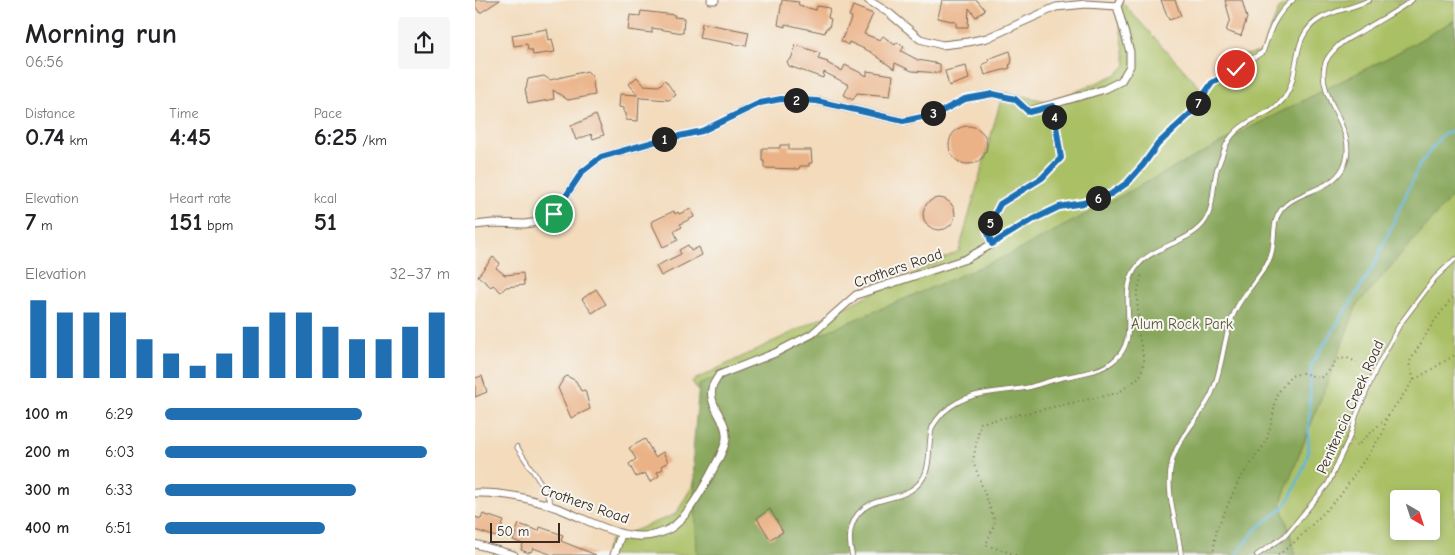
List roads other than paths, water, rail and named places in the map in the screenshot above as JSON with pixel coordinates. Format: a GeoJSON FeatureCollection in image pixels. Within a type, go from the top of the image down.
{"type":"FeatureCollection","features":[{"type":"Feature","properties":{"kind":"street"},"geometry":{"type":"LineString","coordinates":[[475,225],[539,222],[554,214],[582,172],[601,157],[657,141],[702,131],[760,103],[781,99],[817,101],[903,121],[942,111],[965,99],[993,94],[1015,99],[1029,112],[1105,90],[1121,81],[1130,66],[1130,52],[1119,3],[1056,7],[987,38],[942,45],[920,39],[889,13],[868,0]]}},
{"type":"Feature","properties":{"kind":"street"},"geometry":{"type":"LineString","coordinates":[[992,244],[987,230],[1000,204],[1042,178],[1061,158],[1053,106]]}},
{"type":"Feature","properties":{"kind":"street","name":"Crothers Road"},"geometry":{"type":"LineString","coordinates":[[475,492],[493,492],[552,506],[621,535],[652,536],[671,528],[688,512],[720,456],[726,439],[725,430],[712,402],[712,388],[719,374],[775,353],[812,334],[856,296],[966,259],[992,244]]}},
{"type":"Feature","properties":{"kind":"street"},"geometry":{"type":"LineString","coordinates":[[614,555],[621,535]]}},
{"type":"Feature","properties":{"kind":"street"},"geometry":{"type":"LineString","coordinates":[[475,544],[514,555]]}},
{"type":"Feature","properties":{"kind":"lane","name":"Crothers Road"},"geometry":{"type":"LineString","coordinates":[[992,244],[1028,222],[1059,207],[1083,203],[1111,194],[1127,183],[1158,144],[1190,114],[1212,83],[1263,52],[1270,30],[1281,10],[1293,0]]}},
{"type":"Feature","properties":{"kind":"lane"},"geometry":{"type":"LineString","coordinates":[[851,555],[849,544],[851,526],[859,512],[871,504],[894,498],[913,490],[925,475],[932,426],[945,411],[966,398],[995,390],[1029,387],[1096,370],[1111,363],[1123,352],[1129,329],[1127,289],[1133,273],[1153,253],[1189,236],[1203,225],[1210,210],[1217,170],[1227,144],[1241,126],[1271,109],[1284,98],[1293,77],[1299,43],[1308,28],[1321,18],[1369,0]]}},
{"type":"Feature","properties":{"kind":"lane"},"geometry":{"type":"LineString","coordinates":[[1181,555],[1169,493],[1173,458],[1182,438],[1203,410],[1211,395],[1228,328],[1237,307],[1270,260],[1273,249],[1275,220],[1281,210],[1294,199],[1320,188],[1335,179],[1342,170],[1346,159],[1347,148],[1344,131],[1324,84],[1324,67],[1329,56],[1340,44],[1412,0]]}},
{"type":"Feature","properties":{"kind":"lane","name":"Penitencia Creek Road"},"geometry":{"type":"LineString","coordinates":[[1257,555],[1285,536],[1328,484],[1351,434],[1356,416],[1376,368],[1400,324],[1435,278],[1455,259]]}},
{"type":"Feature","properties":{"kind":"lane"},"geometry":{"type":"LineString","coordinates":[[517,447],[544,488],[552,506]]}},
{"type":"Feature","properties":{"kind":"waterway"},"geometry":{"type":"LineString","coordinates":[[1236,555],[1255,530],[1283,508],[1290,498],[1308,453],[1311,365],[1373,267],[1419,166],[1442,135],[1455,131]]}},
{"type":"Feature","properties":{"kind":"park label","name":"Alum Rock Park"},"geometry":{"type":"Point","coordinates":[1182,324]}}]}
